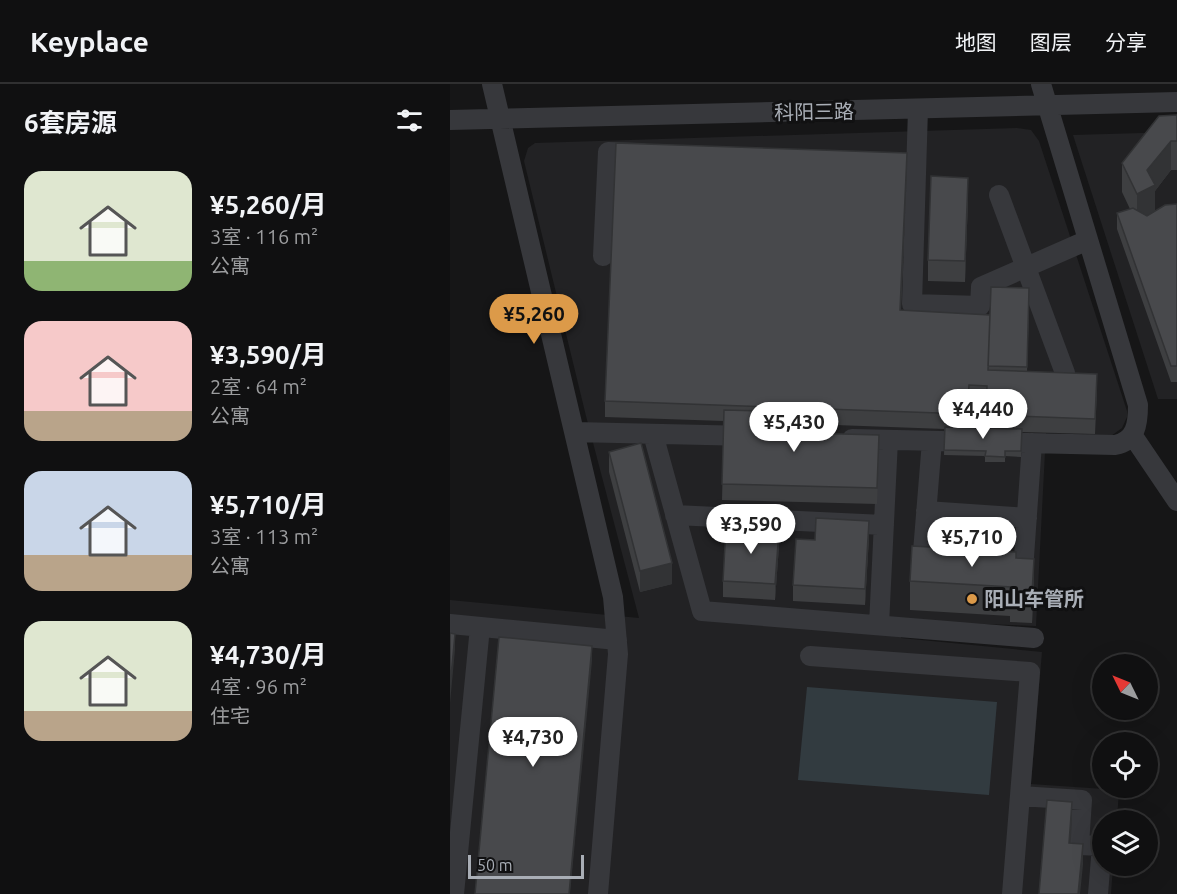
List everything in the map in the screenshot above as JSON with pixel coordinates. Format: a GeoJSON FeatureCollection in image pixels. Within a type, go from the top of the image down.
{"type":"FeatureCollection","features":[{"type":"Feature","properties":{"kind":"street"},"geometry":{"type":"LineString","coordinates":[[492,84],[613,597],[618,654],[598,894]]}},
{"type":"Feature","properties":{"kind":"street"},"geometry":{"type":"LineString","coordinates":[[829,438],[1115,445],[1129,441],[1133,436],[1138,405],[1041,84]]}},
{"type":"Feature","properties":{"kind":"street","name":"科阳三路"},"geometry":{"type":"LineString","coordinates":[[450,120],[1177,102]]}},
{"type":"Feature","properties":{"kind":"street"},"geometry":{"type":"LineString","coordinates":[[918,109],[912,304],[980,306],[981,287],[1088,240]]}},
{"type":"Feature","properties":{"kind":"street"},"geometry":{"type":"LineString","coordinates":[[603,256],[608,152],[655,154]]}},
{"type":"Feature","properties":{"kind":"street"},"geometry":{"type":"LineString","coordinates":[[857,162],[916,165]]}},
{"type":"Feature","properties":{"kind":"street"},"geometry":{"type":"LineString","coordinates":[[999,195],[1065,373]]}},
{"type":"Feature","properties":{"kind":"street"},"geometry":{"type":"LineString","coordinates":[[574,432],[770,436]]}},
{"type":"Feature","properties":{"kind":"street"},"geometry":{"type":"LineString","coordinates":[[653,434],[702,611],[1034,638]]}},
{"type":"Feature","properties":{"kind":"street"},"geometry":{"type":"LineString","coordinates":[[1133,436],[1177,501]]}},
{"type":"Feature","properties":{"kind":"street"},"geometry":{"type":"LineString","coordinates":[[879,625],[888,440]]}},
{"type":"Feature","properties":{"kind":"street"},"geometry":{"type":"LineString","coordinates":[[932,441],[922,564],[945,566]]}},
{"type":"Feature","properties":{"kind":"street"},"geometry":{"type":"LineString","coordinates":[[990,569],[1023,571],[1032,443]]}},
{"type":"Feature","properties":{"kind":"street"},"geometry":{"type":"LineString","coordinates":[[926,511],[1027,518]]}},
{"type":"Feature","properties":{"kind":"street"},"geometry":{"type":"LineString","coordinates":[[675,515],[884,525]]}},
{"type":"Feature","properties":{"kind":"street"},"geometry":{"type":"LineString","coordinates":[[450,624],[617,640]]}},
{"type":"Feature","properties":{"kind":"street"},"geometry":{"type":"LineString","coordinates":[[453,894],[480,627]]}},
{"type":"Feature","properties":{"kind":"street"},"geometry":{"type":"LineString","coordinates":[[810,656],[1030,672],[1012,894]]}},
{"type":"Feature","properties":{"kind":"street"},"geometry":{"type":"LineString","coordinates":[[1020,796],[1082,800],[1079,845],[1102,846],[1098,894]]}},
{"type":"Feature","properties":{"kind":"shaded area"},"geometry":{"type":"Polygon","coordinates":[[[1017,128],[1031,130],[1039,141],[1127,411],[1127,417],[1122,428],[1111,436],[1046,433],[1036,626],[902,621],[901,638],[1042,652],[1031,784],[1092,788],[1092,798],[1118,798],[1118,810],[1092,810],[1092,876],[1112,876],[1111,894],[450,894],[450,600],[639,618],[586,416],[524,161],[528,148],[535,143],[1017,128]]]}},
{"type":"Feature","properties":{"kind":"shaded area"},"geometry":{"type":"Polygon","coordinates":[[[1177,132],[1177,399],[1158,399],[1073,135],[1177,132]]]}},
{"type":"Feature","properties":{"kind":"shaded area"},"geometry":{"type":"Polygon","coordinates":[[[807,687],[997,702],[989,795],[798,780],[807,687]]]}},
{"type":"Feature","properties":{"kind":"building"},"geometry":{"type":"Polygon","coordinates":[[[1177,115],[1177,141],[1171,141],[1147,170],[1155,185],[1137,194],[1122,163],[1159,116],[1177,115]]]}},
{"type":"Feature","properties":{"kind":"building"},"geometry":{"type":"Polygon","coordinates":[[[616,143],[907,153],[900,310],[990,315],[988,370],[1097,374],[1095,419],[986,415],[987,386],[969,385],[967,414],[605,401],[616,143]]]}},
{"type":"Feature","properties":{"kind":"building"},"geometry":{"type":"Polygon","coordinates":[[[931,176],[968,178],[965,261],[928,260],[931,176]]]}},
{"type":"Feature","properties":{"kind":"building"},"geometry":{"type":"Polygon","coordinates":[[[1177,204],[1177,366],[1171,366],[1117,213],[1133,208],[1147,216],[1165,205],[1177,204]]]}},
{"type":"Feature","properties":{"kind":"building"},"geometry":{"type":"Polygon","coordinates":[[[991,287],[1029,288],[1027,367],[988,366],[991,287]]]}},
{"type":"Feature","properties":{"kind":"building"},"geometry":{"type":"Polygon","coordinates":[[[724,410],[808,412],[807,433],[879,435],[877,488],[722,484],[724,410]]]}},
{"type":"Feature","properties":{"kind":"building"},"geometry":{"type":"Polygon","coordinates":[[[945,427],[1022,429],[1021,451],[1005,451],[1005,457],[985,456],[986,451],[944,450],[945,427]]]}},
{"type":"Feature","properties":{"kind":"building"},"geometry":{"type":"Polygon","coordinates":[[[641,443],[672,563],[640,571],[609,452],[641,443]]]}},
{"type":"Feature","properties":{"kind":"building"},"geometry":{"type":"Polygon","coordinates":[[[816,518],[869,521],[865,589],[793,585],[796,539],[815,540],[816,518]]]}},
{"type":"Feature","properties":{"kind":"building"},"geometry":{"type":"Polygon","coordinates":[[[726,527],[779,530],[775,584],[723,581],[726,527]]]}},
{"type":"Feature","properties":{"kind":"building"},"geometry":{"type":"Polygon","coordinates":[[[912,546],[1016,552],[1016,558],[1034,559],[1032,594],[1010,593],[1011,587],[910,581],[912,546]]]}},
{"type":"Feature","properties":{"kind":"building"},"geometry":{"type":"Polygon","coordinates":[[[450,633],[455,634],[450,687],[450,633]]]}},
{"type":"Feature","properties":{"kind":"building"},"geometry":{"type":"Polygon","coordinates":[[[499,637],[592,646],[569,894],[475,894],[499,637]]]}},
{"type":"Feature","properties":{"kind":"building"},"geometry":{"type":"Polygon","coordinates":[[[1047,800],[1072,802],[1069,843],[1083,844],[1078,894],[1039,894],[1047,800]]]}},
{"type":"Feature","properties":{"kind":"place","name":"阳山车管所"},"geometry":{"type":"Point","coordinates":[972,599]}}]}
